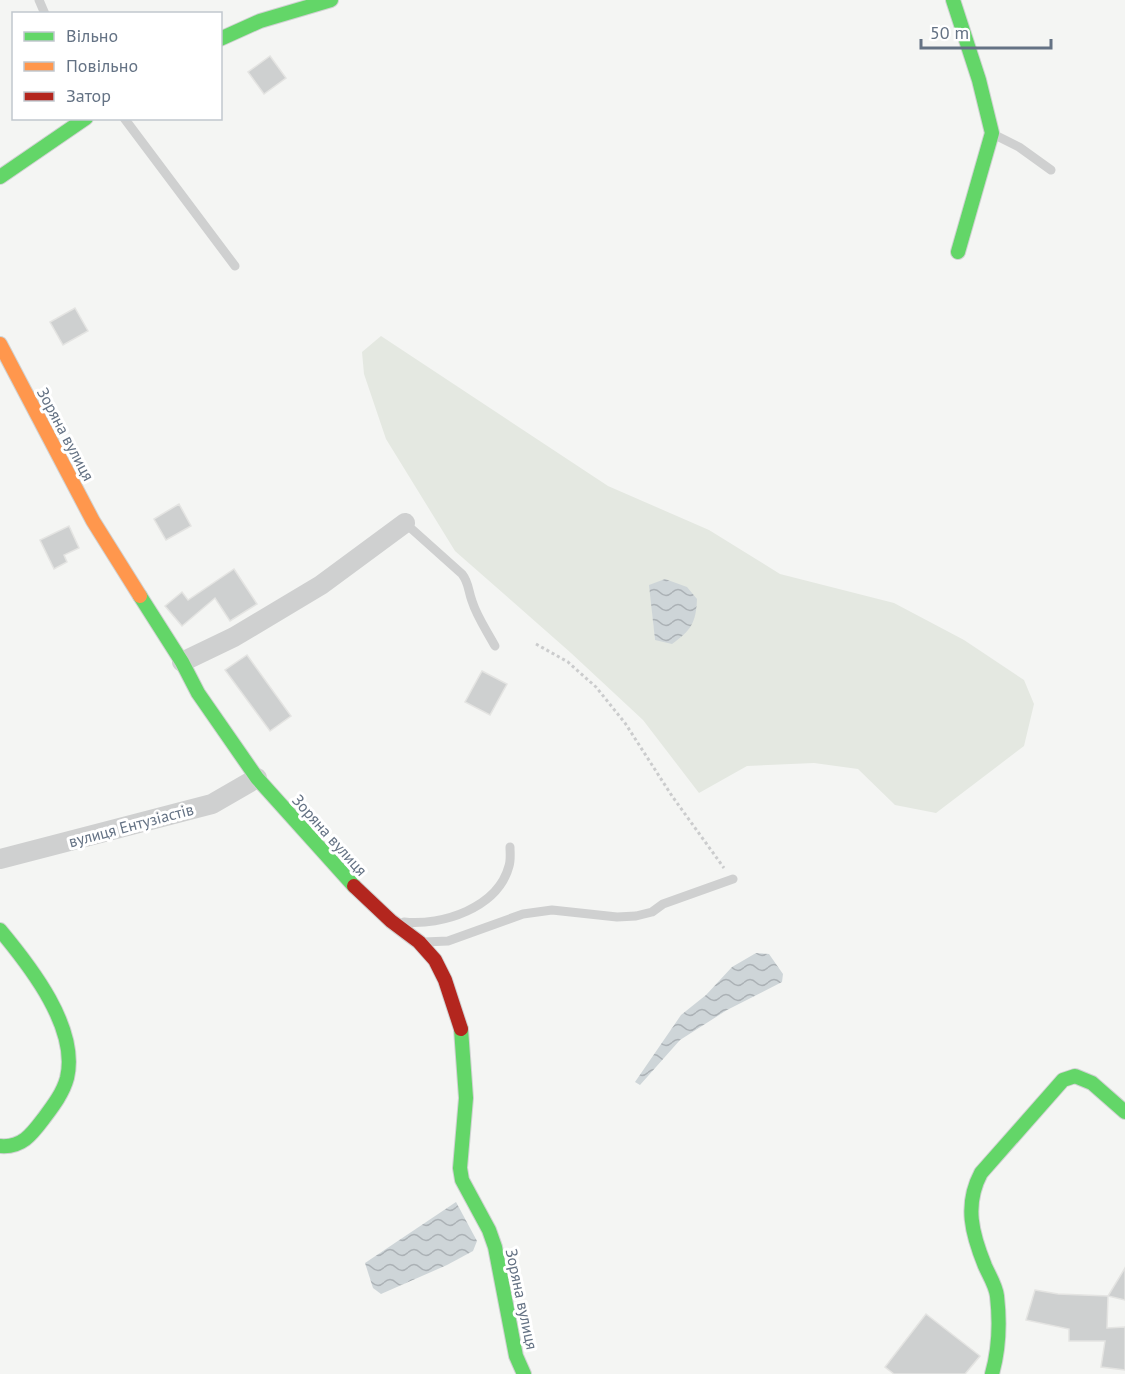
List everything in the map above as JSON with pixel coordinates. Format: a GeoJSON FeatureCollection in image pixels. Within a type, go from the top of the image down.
{"type":"FeatureCollection","features":[{"type":"Feature","properties":{"kind":"street"},"geometry":{"type":"LineString","coordinates":[[222,38],[260,21],[331,0]]}},
{"type":"Feature","properties":{"kind":"street"},"geometry":{"type":"LineString","coordinates":[[953,0],[979,80],[992,133],[958,252]]}},
{"type":"Feature","properties":{"kind":"street"},"geometry":{"type":"LineString","coordinates":[[0,177],[82,120]]}},
{"type":"Feature","properties":{"kind":"street","name":"Зоряна вулиця"},"geometry":{"type":"LineString","coordinates":[[0,344],[93,521],[182,662],[198,693],[257,778],[347,880],[391,921],[419,942],[435,960],[445,980],[461,1026],[466,1098],[460,1168],[462,1180],[489,1230],[495,1247],[516,1356],[524,1374]]}},
{"type":"Feature","properties":{"kind":"street"},"geometry":{"type":"LineString","coordinates":[[182,662],[234,637],[321,585],[405,523]]}},
{"type":"Feature","properties":{"kind":"street","name":"вулиця Ентузіастів"},"geometry":{"type":"LineString","coordinates":[[0,860],[212,804],[257,778]]}},
{"type":"Feature","properties":{"kind":"street"},"geometry":{"type":"LineString","coordinates":[[0,930],[52,1005],[63,1027],[69,1049],[68,1072],[63,1088],[46,1116],[29,1138],[18,1146],[0,1146]]}},
{"type":"Feature","properties":{"kind":"street"},"geometry":{"type":"LineString","coordinates":[[992,1374],[998,1352],[997,1294],[974,1240],[971,1202],[974,1186],[981,1173],[1063,1080],[1075,1076],[1092,1083],[1125,1112]]}},
{"type":"Feature","properties":{"kind":"lane"},"geometry":{"type":"LineString","coordinates":[[126,120],[236,266]]}},
{"type":"Feature","properties":{"kind":"lane"},"geometry":{"type":"LineString","coordinates":[[992,133],[1019,147],[1051,170]]}},
{"type":"Feature","properties":{"kind":"lane"},"geometry":{"type":"LineString","coordinates":[[405,523],[469,583],[472,601],[495,646]]}},
{"type":"Feature","properties":{"kind":"lane"},"geometry":{"type":"LineString","coordinates":[[391,921],[428,922],[450,918],[471,909],[488,897],[501,882],[509,865],[510,847]]}},
{"type":"Feature","properties":{"kind":"lane"},"geometry":{"type":"LineString","coordinates":[[419,942],[448,940],[522,914],[552,910],[617,917],[636,916],[652,912],[663,904],[733,879]]}},
{"type":"Feature","properties":{"kind":"path"},"geometry":{"type":"LineString","coordinates":[[536,644],[568,662],[596,687],[625,723],[672,796],[733,879]]}},
{"type":"Feature","properties":{"kind":"shaded area"},"geometry":{"type":"Polygon","coordinates":[[[381,336],[608,486],[709,530],[780,574],[894,603],[964,640],[1024,680],[1034,704],[1024,746],[936,813],[895,805],[858,769],[814,763],[747,766],[699,793],[643,720],[455,551],[386,439],[364,374],[362,352],[381,336]],[[687,587],[652,607],[655,640],[687,587]]]}},
{"type":"Feature","properties":{"kind":"water"},"geometry":{"type":"Polygon","coordinates":[[[665,579],[687,587],[697,599],[694,620],[684,634],[672,644],[655,640],[649,585],[665,579]]]}},
{"type":"Feature","properties":{"kind":"water"},"geometry":{"type":"Polygon","coordinates":[[[756,953],[769,954],[783,974],[782,982],[727,1010],[680,1040],[640,1085],[635,1082],[681,1015],[706,995],[732,967],[756,953]]]}},
{"type":"Feature","properties":{"kind":"water"},"geometry":{"type":"Polygon","coordinates":[[[456,1202],[477,1241],[473,1251],[381,1294],[373,1288],[365,1263],[456,1202]]]}},
{"type":"Feature","properties":{"kind":"building"},"geometry":{"type":"Polygon","coordinates":[[[270,56],[286,78],[264,94],[248,72],[270,56]]]}},
{"type":"Feature","properties":{"kind":"building"},"geometry":{"type":"Polygon","coordinates":[[[75,308],[88,331],[63,345],[50,322],[75,308]]]}},
{"type":"Feature","properties":{"kind":"building"},"geometry":{"type":"Polygon","coordinates":[[[179,504],[191,526],[166,540],[154,519],[179,504]]]}},
{"type":"Feature","properties":{"kind":"building"},"geometry":{"type":"Polygon","coordinates":[[[69,526],[79,548],[64,555],[67,562],[54,569],[40,540],[69,526]]]}},
{"type":"Feature","properties":{"kind":"building"},"geometry":{"type":"Polygon","coordinates":[[[234,569],[257,604],[230,621],[215,598],[182,626],[165,606],[182,592],[188,600],[234,569]]]}},
{"type":"Feature","properties":{"kind":"building"},"geometry":{"type":"Polygon","coordinates":[[[247,655],[291,716],[270,731],[225,670],[247,655]]]}},
{"type":"Feature","properties":{"kind":"building"},"geometry":{"type":"Polygon","coordinates":[[[482,671],[507,684],[490,715],[465,702],[482,671]]]}},
{"type":"Feature","properties":{"kind":"building"},"geometry":{"type":"Polygon","coordinates":[[[1125,1268],[1125,1300],[1108,1296],[1125,1268]]]}},
{"type":"Feature","properties":{"kind":"building"},"geometry":{"type":"Polygon","coordinates":[[[1035,1290],[1058,1294],[1108,1296],[1107,1328],[1125,1327],[1125,1370],[1101,1367],[1105,1341],[1069,1341],[1069,1329],[1026,1320],[1035,1290]]]}},
{"type":"Feature","properties":{"kind":"building"},"geometry":{"type":"Polygon","coordinates":[[[926,1314],[980,1356],[965,1374],[894,1374],[885,1367],[926,1314]]]}},
{"type":"Feature","properties":{"kind":"traffic: fast"},"geometry":{"type":"LineString","coordinates":[[222,38],[260,21],[331,0]]}},
{"type":"Feature","properties":{"kind":"traffic: fast"},"geometry":{"type":"LineString","coordinates":[[953,0],[979,80],[992,133],[958,252]]}},
{"type":"Feature","properties":{"kind":"traffic: fast"},"geometry":{"type":"LineString","coordinates":[[0,177],[83,120]]}},
{"type":"Feature","properties":{"kind":"traffic: fast"},"geometry":{"type":"LineString","coordinates":[[140,596],[182,662],[198,693],[257,778],[354,886]]}},
{"type":"Feature","properties":{"kind":"traffic: fast"},"geometry":{"type":"LineString","coordinates":[[0,930],[38,979],[49,999],[66,1039],[69,1059],[63,1089],[40,1124],[26,1139],[14,1145],[0,1146]]}},
{"type":"Feature","properties":{"kind":"traffic: fast"},"geometry":{"type":"LineString","coordinates":[[461,1029],[466,1098],[460,1168],[462,1180],[489,1230],[495,1247],[516,1356],[524,1374]]}},
{"type":"Feature","properties":{"kind":"traffic: fast"},"geometry":{"type":"LineString","coordinates":[[992,1374],[998,1335],[997,1296],[976,1242],[971,1208],[981,1173],[1063,1080],[1075,1076],[1092,1083],[1125,1112]]}},
{"type":"Feature","properties":{"kind":"traffic: slow"},"geometry":{"type":"LineString","coordinates":[[0,344],[93,521],[140,596]]}},
{"type":"Feature","properties":{"kind":"traffic: jam"},"geometry":{"type":"LineString","coordinates":[[354,886],[391,921],[419,942],[435,960],[445,980],[461,1029]]}}]}
